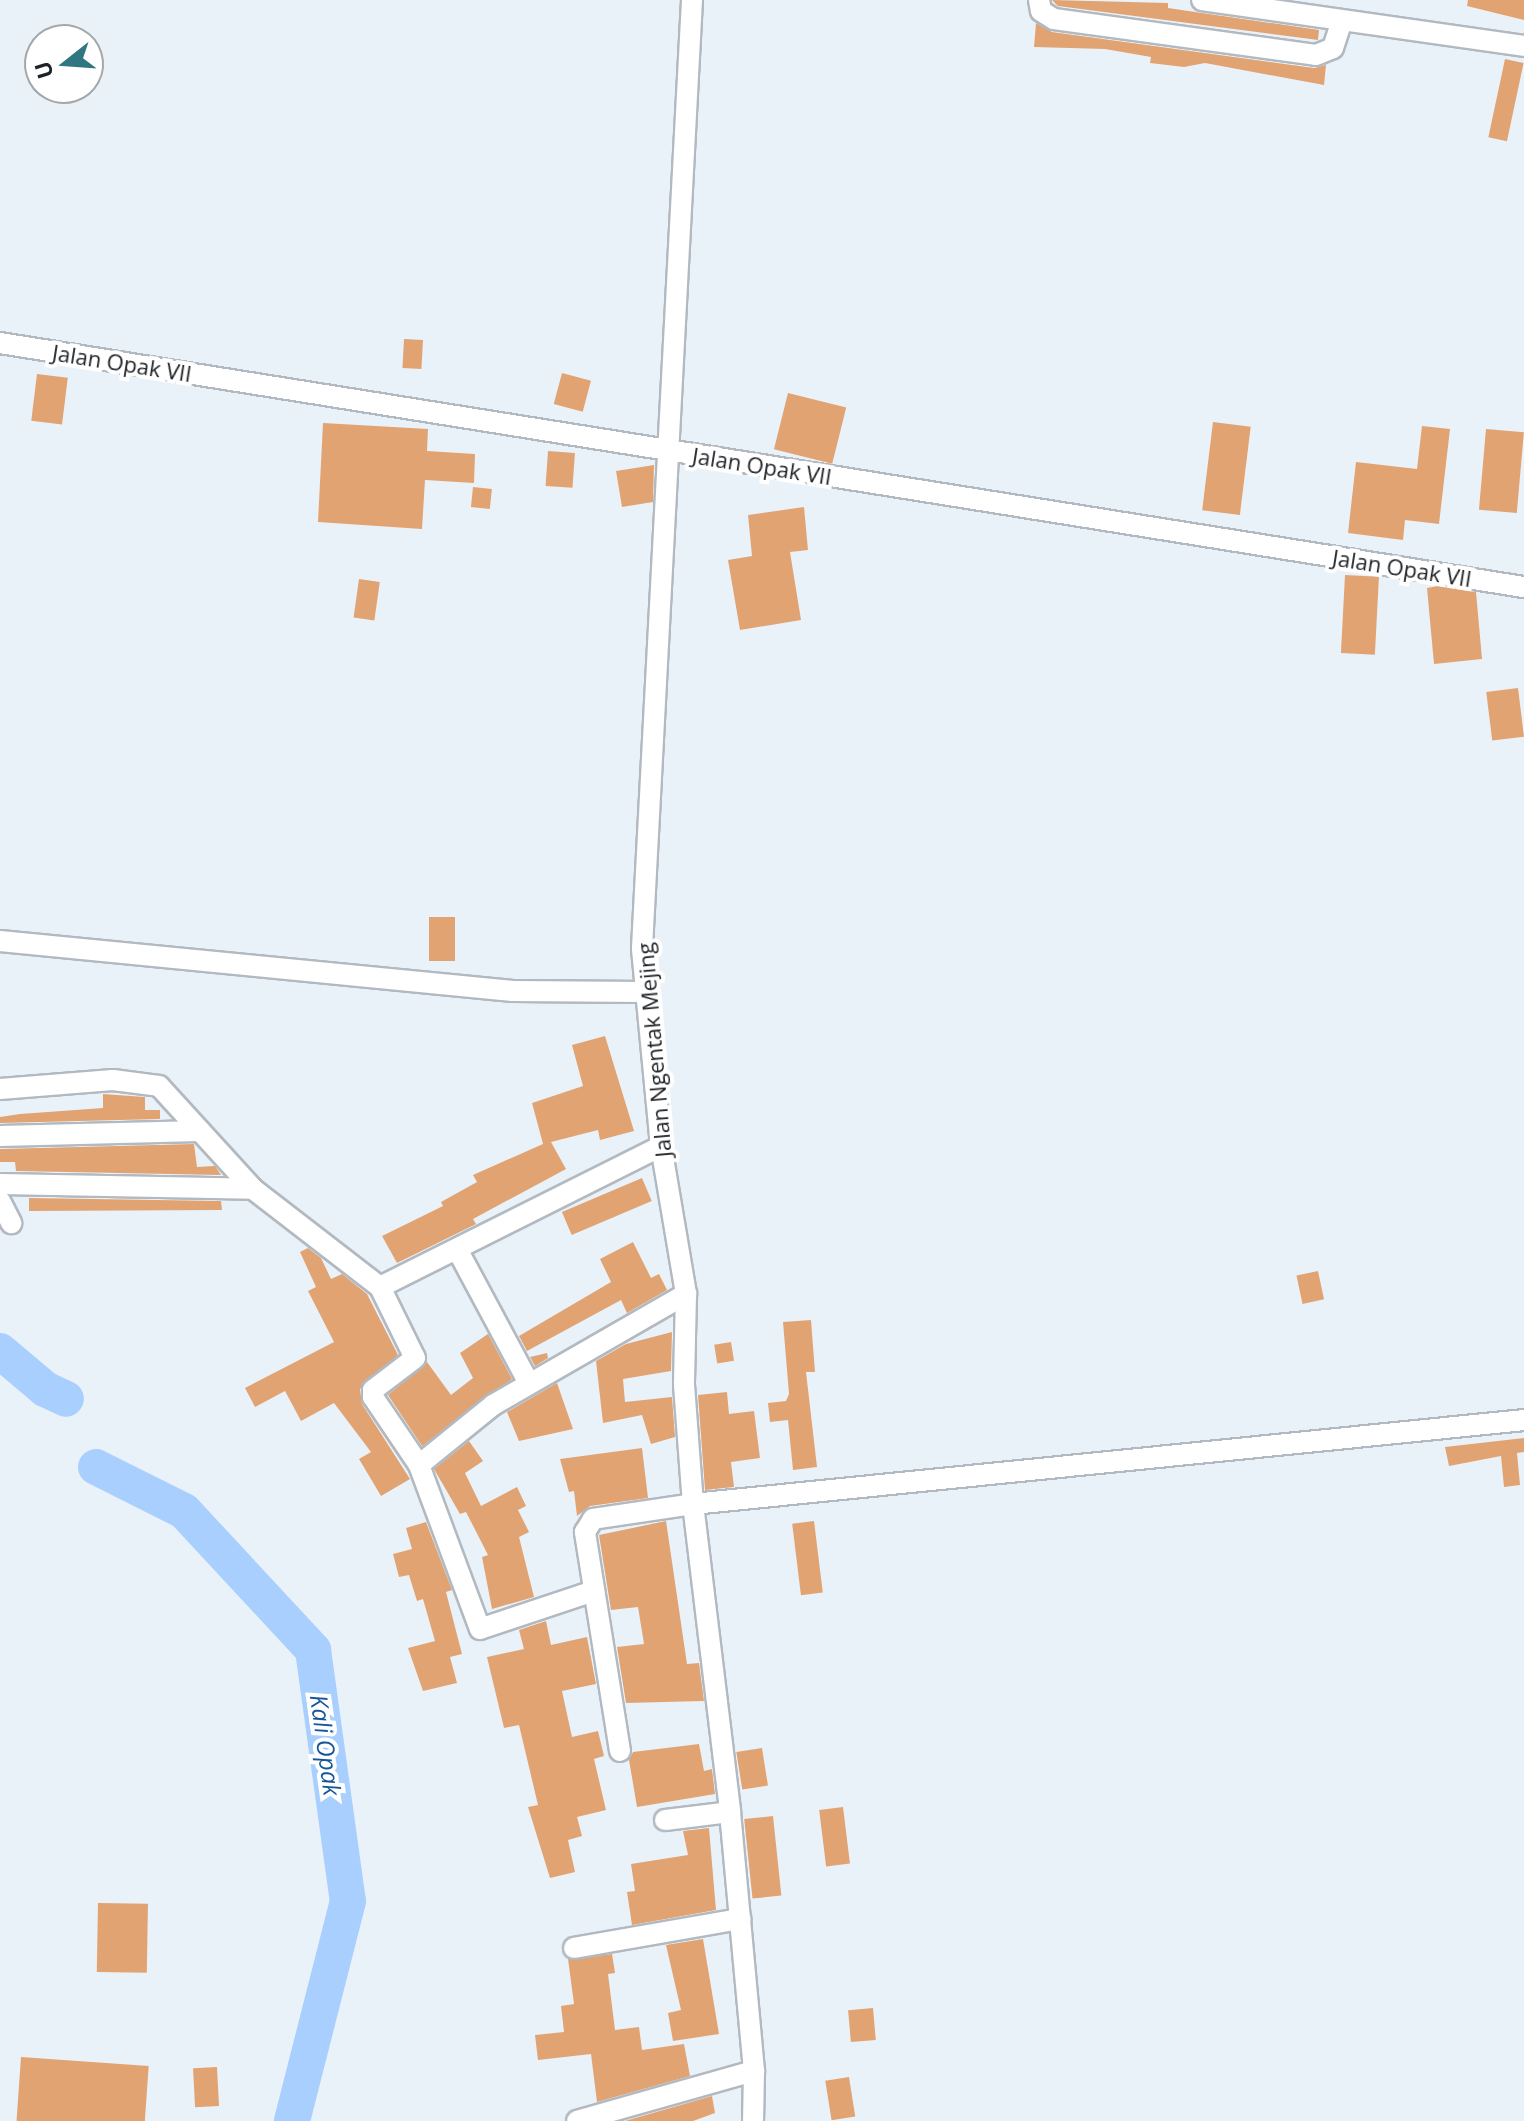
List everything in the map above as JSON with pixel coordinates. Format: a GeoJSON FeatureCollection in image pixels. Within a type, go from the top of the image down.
{"type":"FeatureCollection","features":[{"type":"Feature","properties":{"kind":"street","name":"Jalan Ngentak Mejing"},"geometry":{"type":"LineString","coordinates":[[692,0],[672,451],[645,861],[645,992],[661,1146],[686,1294],[684,1385],[693,1504],[730,1812],[754,2071],[753,2121]]}},
{"type":"Feature","properties":{"kind":"street"},"geometry":{"type":"LineString","coordinates":[[1039,0],[1041,11],[1054,19],[1316,55],[1333,48],[1342,20]]}},
{"type":"Feature","properties":{"kind":"street"},"geometry":{"type":"LineString","coordinates":[[1202,0],[1524,46]]}},
{"type":"Feature","properties":{"kind":"street","name":"Jalan Opak VII"},"geometry":{"type":"LineString","coordinates":[[0,343],[1524,587]]}},
{"type":"Feature","properties":{"kind":"street"},"geometry":{"type":"LineString","coordinates":[[0,941],[513,991],[645,992]]}},
{"type":"Feature","properties":{"kind":"street"},"geometry":{"type":"LineString","coordinates":[[0,1089],[137,1081],[159,1086],[253,1189],[338,1250],[380,1287],[415,1358],[373,1390],[373,1397],[419,1465],[480,1629],[594,1591]]}},
{"type":"Feature","properties":{"kind":"street"},"geometry":{"type":"LineString","coordinates":[[0,1136],[200,1131]]}},
{"type":"Feature","properties":{"kind":"street"},"geometry":{"type":"LineString","coordinates":[[380,1287],[661,1146]]}},
{"type":"Feature","properties":{"kind":"street"},"geometry":{"type":"LineString","coordinates":[[0,1184],[253,1189]]}},
{"type":"Feature","properties":{"kind":"street"},"geometry":{"type":"LineString","coordinates":[[0,1201],[11,1223]]}},
{"type":"Feature","properties":{"kind":"street"},"geometry":{"type":"LineString","coordinates":[[457,1249],[529,1383]]}},
{"type":"Feature","properties":{"kind":"street"},"geometry":{"type":"LineString","coordinates":[[419,1465],[529,1383],[686,1294]]}},
{"type":"Feature","properties":{"kind":"street"},"geometry":{"type":"LineString","coordinates":[[620,1751],[585,1532],[590,1521],[693,1504],[1524,1420]]}},
{"type":"Feature","properties":{"kind":"street"},"geometry":{"type":"LineString","coordinates":[[665,1820],[730,1812]]}},
{"type":"Feature","properties":{"kind":"street"},"geometry":{"type":"LineString","coordinates":[[574,1948],[740,1919]]}},
{"type":"Feature","properties":{"kind":"street"},"geometry":{"type":"LineString","coordinates":[[577,2121],[754,2071]]}},
{"type":"Feature","properties":{"kind":"building"},"geometry":{"type":"Polygon","coordinates":[[[1052,0],[1168,3],[1168,8],[1319,30],[1318,40],[1058,6],[1052,0]]]}},
{"type":"Feature","properties":{"kind":"building"},"geometry":{"type":"Polygon","coordinates":[[[1468,0],[1524,0],[1524,20],[1467,6],[1468,0]]]}},
{"type":"Feature","properties":{"kind":"building"},"geometry":{"type":"Polygon","coordinates":[[[1036,23],[1052,32],[1314,68],[1326,65],[1324,85],[1205,63],[1184,67],[1150,63],[1151,57],[1105,49],[1034,47],[1036,23]]]}},
{"type":"Feature","properties":{"kind":"building"},"geometry":{"type":"Polygon","coordinates":[[[1505,59],[1524,63],[1507,141],[1488,137],[1505,59]]]}},
{"type":"Feature","properties":{"kind":"building"},"geometry":{"type":"Polygon","coordinates":[[[404,339],[423,340],[421,369],[402,368],[404,339]]]}},
{"type":"Feature","properties":{"kind":"building"},"geometry":{"type":"Polygon","coordinates":[[[562,373],[591,381],[583,412],[554,404],[562,373]]]}},
{"type":"Feature","properties":{"kind":"building"},"geometry":{"type":"Polygon","coordinates":[[[37,374],[68,378],[62,424],[31,421],[37,374]]]}},
{"type":"Feature","properties":{"kind":"building"},"geometry":{"type":"Polygon","coordinates":[[[788,393],[846,408],[832,464],[774,449],[788,393]]]}},
{"type":"Feature","properties":{"kind":"building"},"geometry":{"type":"Polygon","coordinates":[[[1213,422],[1251,427],[1240,515],[1202,510],[1213,422]]]}},
{"type":"Feature","properties":{"kind":"building"},"geometry":{"type":"Polygon","coordinates":[[[323,423],[428,429],[427,451],[475,454],[474,483],[425,480],[422,529],[318,522],[323,423]]]}},
{"type":"Feature","properties":{"kind":"building"},"geometry":{"type":"Polygon","coordinates":[[[1422,426],[1450,429],[1439,524],[1405,520],[1403,540],[1348,533],[1356,462],[1417,469],[1422,426]]]}},
{"type":"Feature","properties":{"kind":"building"},"geometry":{"type":"Polygon","coordinates":[[[1486,429],[1524,432],[1517,513],[1479,510],[1486,429]]]}},
{"type":"Feature","properties":{"kind":"building"},"geometry":{"type":"Polygon","coordinates":[[[548,451],[575,453],[572,488],[546,486],[548,451]]]}},
{"type":"Feature","properties":{"kind":"building"},"geometry":{"type":"Polygon","coordinates":[[[654,465],[653,502],[622,507],[616,471],[654,465]]]}},
{"type":"Feature","properties":{"kind":"building"},"geometry":{"type":"Polygon","coordinates":[[[473,487],[492,489],[490,509],[471,507],[473,487]]]}},
{"type":"Feature","properties":{"kind":"building"},"geometry":{"type":"Polygon","coordinates":[[[804,507],[808,550],[790,552],[801,620],[740,630],[728,560],[752,556],[748,515],[804,507]]]}},
{"type":"Feature","properties":{"kind":"building"},"geometry":{"type":"Polygon","coordinates":[[[1345,575],[1379,577],[1375,655],[1341,653],[1345,575]]]}},
{"type":"Feature","properties":{"kind":"building"},"geometry":{"type":"Polygon","coordinates":[[[359,579],[380,582],[374,621],[354,618],[359,579]]]}},
{"type":"Feature","properties":{"kind":"building"},"geometry":{"type":"Polygon","coordinates":[[[1438,586],[1476,592],[1482,659],[1434,664],[1427,588],[1438,586]]]}},
{"type":"Feature","properties":{"kind":"building"},"geometry":{"type":"Polygon","coordinates":[[[1518,688],[1524,737],[1492,741],[1486,692],[1518,688]]]}},
{"type":"Feature","properties":{"kind":"building"},"geometry":{"type":"Polygon","coordinates":[[[429,917],[455,917],[455,961],[429,961],[429,917]]]}},
{"type":"Feature","properties":{"kind":"building"},"geometry":{"type":"Polygon","coordinates":[[[605,1036],[634,1131],[600,1140],[598,1130],[551,1142],[566,1169],[473,1219],[476,1224],[397,1263],[382,1236],[443,1206],[441,1202],[477,1182],[473,1175],[543,1144],[532,1103],[583,1086],[572,1045],[605,1036]]]}},
{"type":"Feature","properties":{"kind":"building"},"geometry":{"type":"Polygon","coordinates":[[[103,1094],[145,1097],[145,1110],[160,1110],[160,1119],[0,1123],[0,1117],[20,1114],[103,1108],[103,1094]]]}},
{"type":"Feature","properties":{"kind":"building"},"geometry":{"type":"Polygon","coordinates":[[[194,1144],[197,1167],[215,1166],[221,1175],[16,1171],[15,1162],[0,1162],[0,1149],[194,1144]]]}},
{"type":"Feature","properties":{"kind":"building"},"geometry":{"type":"Polygon","coordinates":[[[642,1178],[652,1201],[572,1235],[562,1212],[642,1178]]]}},
{"type":"Feature","properties":{"kind":"building"},"geometry":{"type":"Polygon","coordinates":[[[29,1198],[221,1201],[222,1210],[29,1211],[29,1198]]]}},
{"type":"Feature","properties":{"kind":"building"},"geometry":{"type":"Polygon","coordinates":[[[633,1242],[651,1278],[659,1274],[667,1290],[627,1313],[621,1300],[527,1351],[519,1336],[611,1282],[600,1259],[633,1242]]]}},
{"type":"Feature","properties":{"kind":"building"},"geometry":{"type":"Polygon","coordinates":[[[308,1248],[321,1258],[331,1279],[342,1274],[367,1294],[398,1355],[360,1389],[362,1404],[410,1479],[381,1496],[359,1459],[371,1452],[334,1403],[301,1421],[285,1391],[255,1407],[245,1388],[334,1342],[308,1291],[316,1287],[300,1252],[308,1248]]]}},
{"type":"Feature","properties":{"kind":"building"},"geometry":{"type":"Polygon","coordinates":[[[1318,1271],[1324,1299],[1303,1304],[1296,1276],[1318,1271]]]}},
{"type":"Feature","properties":{"kind":"building"},"geometry":{"type":"Polygon","coordinates":[[[811,1320],[815,1372],[806,1372],[817,1467],[793,1470],[788,1420],[770,1422],[768,1403],[786,1401],[789,1394],[783,1322],[811,1320]]]}},
{"type":"Feature","properties":{"kind":"building"},"geometry":{"type":"Polygon","coordinates":[[[672,1332],[671,1371],[623,1379],[625,1402],[672,1397],[675,1437],[651,1444],[642,1415],[603,1423],[596,1361],[626,1344],[672,1332]]]}},
{"type":"Feature","properties":{"kind":"building"},"geometry":{"type":"Polygon","coordinates":[[[488,1334],[512,1379],[422,1446],[388,1395],[427,1362],[451,1395],[473,1378],[460,1353],[488,1334]]]}},
{"type":"Feature","properties":{"kind":"building"},"geometry":{"type":"Polygon","coordinates":[[[731,1342],[734,1361],[717,1363],[714,1345],[731,1342]]]}},
{"type":"Feature","properties":{"kind":"building"},"geometry":{"type":"Polygon","coordinates":[[[547,1353],[548,1358],[535,1366],[530,1357],[547,1353]]]}},
{"type":"Feature","properties":{"kind":"building"},"geometry":{"type":"Polygon","coordinates":[[[557,1383],[573,1429],[519,1441],[507,1412],[557,1383]]]}},
{"type":"Feature","properties":{"kind":"building"},"geometry":{"type":"Polygon","coordinates":[[[727,1392],[729,1414],[754,1411],[760,1458],[731,1462],[734,1487],[705,1490],[698,1395],[727,1392]]]}},
{"type":"Feature","properties":{"kind":"building"},"geometry":{"type":"Polygon","coordinates":[[[1524,1438],[1524,1452],[1517,1453],[1520,1485],[1504,1487],[1501,1456],[1449,1466],[1445,1447],[1524,1438]]]}},
{"type":"Feature","properties":{"kind":"building"},"geometry":{"type":"Polygon","coordinates":[[[469,1441],[483,1461],[465,1473],[481,1506],[517,1487],[526,1506],[518,1510],[529,1532],[519,1537],[534,1597],[492,1609],[482,1557],[488,1555],[466,1512],[460,1514],[434,1469],[469,1441]]]}},
{"type":"Feature","properties":{"kind":"building"},"geometry":{"type":"Polygon","coordinates":[[[642,1448],[648,1498],[590,1506],[577,1516],[574,1491],[569,1492],[560,1459],[642,1448]]]}},
{"type":"Feature","properties":{"kind":"building"},"geometry":{"type":"Polygon","coordinates":[[[666,1521],[687,1664],[699,1663],[704,1701],[626,1703],[617,1647],[644,1644],[638,1607],[611,1610],[599,1535],[666,1521]]]}},
{"type":"Feature","properties":{"kind":"building"},"geometry":{"type":"Polygon","coordinates":[[[814,1521],[823,1592],[801,1595],[792,1524],[814,1521]]]}},
{"type":"Feature","properties":{"kind":"building"},"geometry":{"type":"Polygon","coordinates":[[[426,1522],[452,1590],[446,1592],[462,1654],[450,1657],[457,1683],[423,1691],[408,1648],[435,1641],[423,1599],[417,1601],[409,1575],[399,1577],[393,1554],[412,1549],[406,1528],[426,1522]]]}},
{"type":"Feature","properties":{"kind":"building"},"geometry":{"type":"Polygon","coordinates":[[[546,1621],[551,1645],[587,1637],[596,1684],[562,1691],[572,1737],[598,1731],[604,1756],[594,1759],[606,1810],[577,1817],[582,1836],[568,1840],[575,1872],[550,1878],[528,1807],[538,1805],[519,1725],[504,1728],[487,1657],[524,1649],[519,1630],[546,1621]]]}},
{"type":"Feature","properties":{"kind":"building"},"geometry":{"type":"Polygon","coordinates":[[[699,1744],[704,1771],[712,1769],[715,1794],[637,1807],[629,1760],[633,1752],[699,1744]]]}},
{"type":"Feature","properties":{"kind":"building"},"geometry":{"type":"Polygon","coordinates":[[[762,1748],[768,1786],[742,1790],[736,1752],[762,1748]]]}},
{"type":"Feature","properties":{"kind":"building"},"geometry":{"type":"Polygon","coordinates":[[[843,1807],[850,1864],[826,1866],[819,1810],[843,1807]]]}},
{"type":"Feature","properties":{"kind":"building"},"geometry":{"type":"Polygon","coordinates":[[[773,1816],[781,1896],[753,1899],[744,1819],[773,1816]]]}},
{"type":"Feature","properties":{"kind":"building"},"geometry":{"type":"Polygon","coordinates":[[[709,1828],[716,1910],[632,1925],[627,1892],[635,1891],[631,1864],[688,1855],[683,1831],[709,1828]]]}},
{"type":"Feature","properties":{"kind":"building"},"geometry":{"type":"Polygon","coordinates":[[[98,1903],[148,1904],[147,1973],[97,1972],[98,1903]]]}},
{"type":"Feature","properties":{"kind":"building"},"geometry":{"type":"Polygon","coordinates":[[[703,1939],[719,2034],[673,2041],[668,2013],[681,2010],[666,1945],[703,1939]]]}},
{"type":"Feature","properties":{"kind":"building"},"geometry":{"type":"Polygon","coordinates":[[[612,1954],[615,1973],[608,1974],[615,2030],[639,2027],[642,2050],[684,2044],[690,2076],[597,2102],[591,2054],[538,2060],[535,2035],[564,2032],[561,2006],[574,2004],[568,1959],[612,1954]]]}},
{"type":"Feature","properties":{"kind":"building"},"geometry":{"type":"Polygon","coordinates":[[[873,2008],[876,2040],[851,2042],[848,2010],[873,2008]]]}},
{"type":"Feature","properties":{"kind":"building"},"geometry":{"type":"Polygon","coordinates":[[[21,2057],[149,2066],[145,2121],[17,2121],[21,2057]]]}},
{"type":"Feature","properties":{"kind":"building"},"geometry":{"type":"Polygon","coordinates":[[[217,2067],[219,2106],[195,2107],[193,2068],[217,2067]]]}},
{"type":"Feature","properties":{"kind":"building"},"geometry":{"type":"Polygon","coordinates":[[[849,2077],[855,2117],[832,2120],[825,2081],[849,2077]]]}},
{"type":"Feature","properties":{"kind":"building"},"geometry":{"type":"Polygon","coordinates":[[[712,2096],[715,2113],[693,2121],[625,2121],[712,2096]]]}},
{"type":"Feature","properties":{"kind":"waterway"},"geometry":{"type":"LineString","coordinates":[[0,1351],[45,1389],[66,1399]]}},
{"type":"Feature","properties":{"kind":"waterway","name":"Kali Opak"},"geometry":{"type":"LineString","coordinates":[[96,1467],[184,1511],[313,1650],[348,1901],[292,2121]]}}]}
